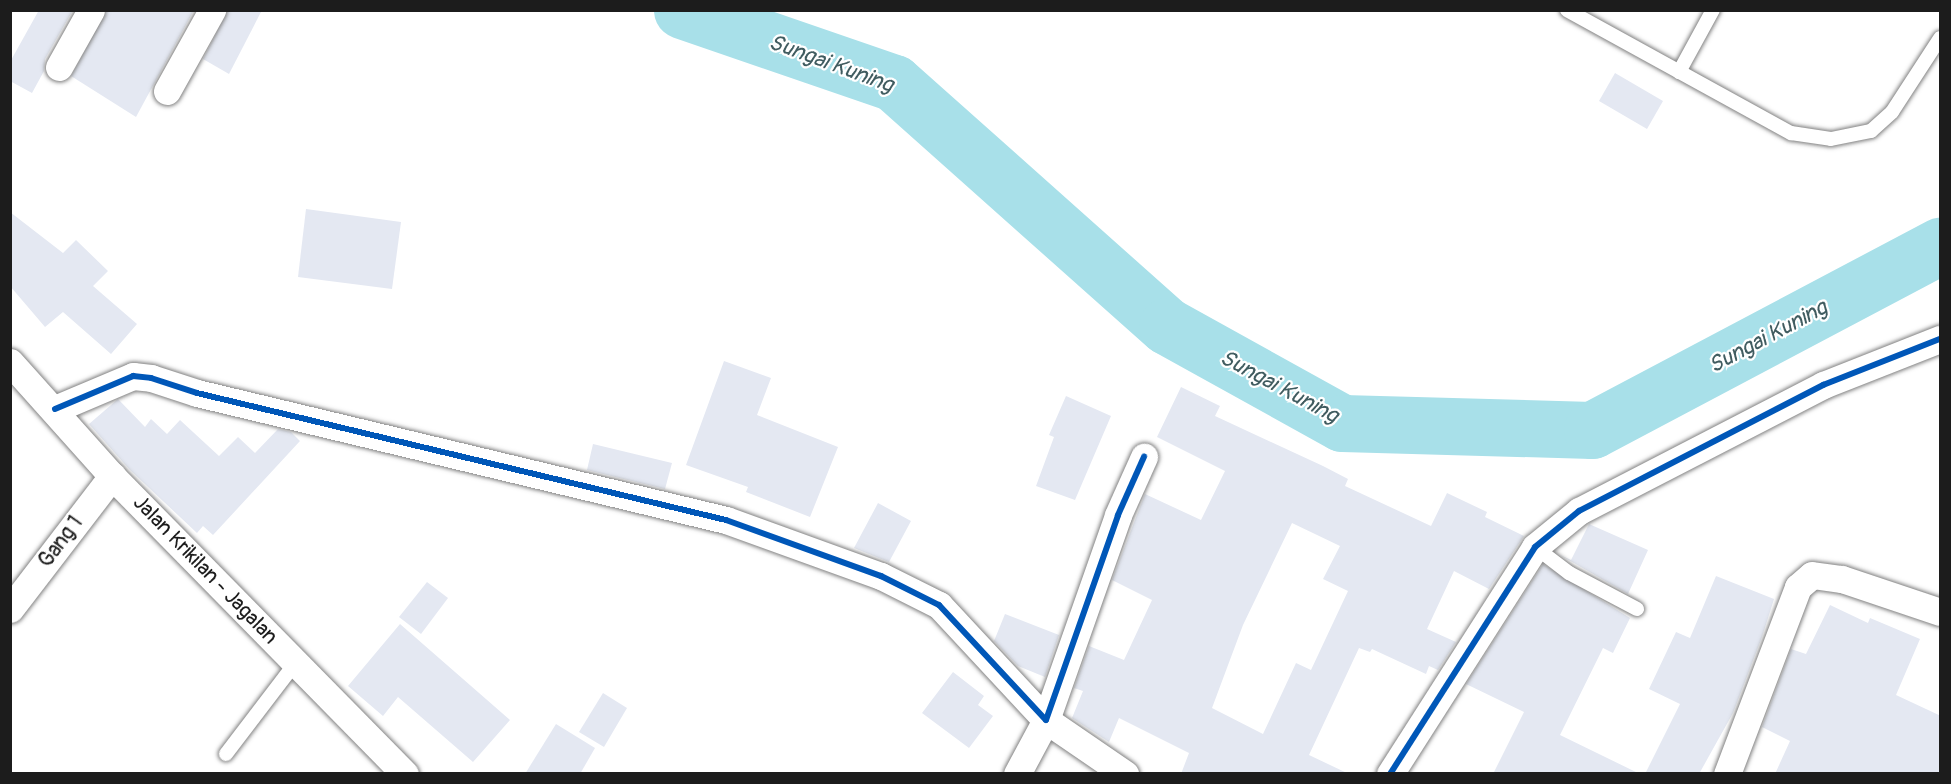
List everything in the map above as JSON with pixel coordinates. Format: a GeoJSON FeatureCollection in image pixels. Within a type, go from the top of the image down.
{"type":"FeatureCollection","features":[{"type":"Feature","properties":{"kind":"street"},"geometry":{"type":"LineString","coordinates":[[59,67],[91,10]]}},
{"type":"Feature","properties":{"kind":"street"},"geometry":{"type":"LineString","coordinates":[[167,90],[212,10]]}},
{"type":"Feature","properties":{"kind":"street"},"geometry":{"type":"LineString","coordinates":[[1389,774],[1535,547],[1579,511],[1812,391],[1941,339]]}},
{"type":"Feature","properties":{"kind":"street","name":"Jalan Krikilan - Jagalan"},"geometry":{"type":"LineString","coordinates":[[10,362],[55,409],[112,476],[405,774]]}},
{"type":"Feature","properties":{"kind":"street"},"geometry":{"type":"LineString","coordinates":[[55,409],[124,379],[151,378],[209,396],[726,520],[881,576],[939,605],[1046,720],[1125,774]]}},
{"type":"Feature","properties":{"kind":"street"},"geometry":{"type":"LineString","coordinates":[[1017,774],[1046,720],[1118,515],[1144,457]]}},
{"type":"Feature","properties":{"kind":"street","name":"Gang 1"},"geometry":{"type":"LineString","coordinates":[[10,609],[112,476]]}},
{"type":"Feature","properties":{"kind":"street"},"geometry":{"type":"LineString","coordinates":[[1726,774],[1798,587],[1812,575],[1842,579],[1941,612]]}},
{"type":"Feature","properties":{"kind":"lane"},"geometry":{"type":"LineString","coordinates":[[1567,10],[1791,133],[1831,139],[1871,131],[1892,112],[1941,38]]}},
{"type":"Feature","properties":{"kind":"lane"},"geometry":{"type":"LineString","coordinates":[[1679,72],[1713,10]]}},
{"type":"Feature","properties":{"kind":"lane"},"geometry":{"type":"LineString","coordinates":[[1535,547],[1569,573],[1637,609]]}},
{"type":"Feature","properties":{"kind":"lane"},"geometry":{"type":"LineString","coordinates":[[226,754],[296,662]]}},
{"type":"Feature","properties":{"kind":"building"},"geometry":{"type":"Polygon","coordinates":[[[39,10],[73,10],[45,59],[44,71],[32,93],[10,81],[10,62],[39,10]]]}},
{"type":"Feature","properties":{"kind":"building"},"geometry":{"type":"Polygon","coordinates":[[[107,10],[194,10],[136,117],[71,76],[107,10]]]}},
{"type":"Feature","properties":{"kind":"building"},"geometry":{"type":"Polygon","coordinates":[[[228,10],[262,10],[229,74],[203,59],[228,10]]]}},
{"type":"Feature","properties":{"kind":"building"},"geometry":{"type":"Polygon","coordinates":[[[1615,73],[1663,101],[1647,129],[1599,101],[1615,73]]]}},
{"type":"Feature","properties":{"kind":"building"},"geometry":{"type":"Polygon","coordinates":[[[306,209],[401,222],[392,289],[298,277],[306,209]]]}},
{"type":"Feature","properties":{"kind":"building"},"geometry":{"type":"Polygon","coordinates":[[[10,212],[63,253],[76,240],[108,271],[93,286],[137,324],[111,354],[63,312],[45,327],[10,286],[10,212]]]}},
{"type":"Feature","properties":{"kind":"building"},"geometry":{"type":"Polygon","coordinates":[[[724,361],[771,378],[757,415],[838,447],[810,517],[746,492],[748,487],[686,465],[724,361]]]}},
{"type":"Feature","properties":{"kind":"building"},"geometry":{"type":"Polygon","coordinates":[[[1181,387],[1220,406],[1215,416],[1323,466],[1348,479],[1345,486],[1431,526],[1447,493],[1487,512],[1485,517],[1524,536],[1489,589],[1454,571],[1427,629],[1456,642],[1438,670],[1429,666],[1426,674],[1372,649],[1370,652],[1359,648],[1309,755],[1349,774],[1181,774],[1189,753],[1119,718],[1109,742],[1072,718],[1083,691],[1074,688],[1089,646],[1124,660],[1152,600],[1112,580],[1145,494],[1201,520],[1225,471],[1157,437],[1181,387]],[[1292,523],[1243,625],[1212,708],[1263,734],[1296,663],[1311,670],[1348,591],[1323,579],[1340,546],[1292,523]]]}},
{"type":"Feature","properties":{"kind":"building"},"geometry":{"type":"Polygon","coordinates":[[[1066,396],[1111,416],[1075,500],[1036,486],[1054,437],[1049,435],[1066,396]]]}},
{"type":"Feature","properties":{"kind":"building"},"geometry":{"type":"Polygon","coordinates":[[[118,399],[145,427],[151,419],[167,434],[180,420],[219,456],[238,437],[255,453],[278,429],[291,432],[300,441],[213,535],[203,526],[197,533],[130,470],[89,424],[118,399]]]}},
{"type":"Feature","properties":{"kind":"building"},"geometry":{"type":"Polygon","coordinates":[[[593,444],[672,463],[665,489],[587,470],[593,444]]]}},
{"type":"Feature","properties":{"kind":"building"},"geometry":{"type":"Polygon","coordinates":[[[878,503],[911,521],[889,562],[854,548],[878,503]]]}},
{"type":"Feature","properties":{"kind":"building"},"geometry":{"type":"Polygon","coordinates":[[[1589,524],[1648,550],[1628,594],[1560,555],[1571,560],[1589,524]]]}},
{"type":"Feature","properties":{"kind":"building"},"geometry":{"type":"Polygon","coordinates":[[[1543,564],[1630,618],[1613,653],[1603,648],[1560,735],[1640,774],[1493,774],[1524,712],[1466,684],[1543,564]]]}},
{"type":"Feature","properties":{"kind":"building"},"geometry":{"type":"Polygon","coordinates":[[[1716,576],[1774,599],[1762,637],[1733,713],[1699,774],[1645,774],[1680,704],[1649,689],[1676,632],[1690,638],[1716,576]]]}},
{"type":"Feature","properties":{"kind":"building"},"geometry":{"type":"Polygon","coordinates":[[[427,582],[448,598],[421,634],[399,617],[427,582]]]}},
{"type":"Feature","properties":{"kind":"building"},"geometry":{"type":"Polygon","coordinates":[[[1830,605],[1868,623],[1870,618],[1920,639],[1896,695],[1941,716],[1941,774],[1775,774],[1790,741],[1762,727],[1791,649],[1806,654],[1830,605]]]}},
{"type":"Feature","properties":{"kind":"building"},"geometry":{"type":"Polygon","coordinates":[[[1005,614],[1059,635],[1045,677],[1018,666],[994,641],[1005,614]]]}},
{"type":"Feature","properties":{"kind":"building"},"geometry":{"type":"Polygon","coordinates":[[[400,624],[510,720],[473,762],[398,697],[383,716],[348,686],[400,624]]]}},
{"type":"Feature","properties":{"kind":"building"},"geometry":{"type":"Polygon","coordinates":[[[953,672],[984,696],[978,705],[993,716],[969,748],[922,713],[953,672]]]}},
{"type":"Feature","properties":{"kind":"building"},"geometry":{"type":"Polygon","coordinates":[[[603,693],[627,708],[604,747],[579,732],[603,693]]]}},
{"type":"Feature","properties":{"kind":"building"},"geometry":{"type":"Polygon","coordinates":[[[556,724],[595,748],[580,774],[525,774],[556,724]]]}},
{"type":"Feature","properties":{"kind":"waterway","name":"Sungai Kuning"},"geometry":{"type":"LineString","coordinates":[[682,10],[894,83],[1167,326],[1342,423],[1592,430],[1940,246]]}},
{"type":"Feature","properties":{"kind":"cycle path"},"geometry":{"type":"LineString","coordinates":[[1390,774],[1535,547],[1579,511],[1823,385],[1940,339]]}},
{"type":"Feature","properties":{"kind":"cycle path"},"geometry":{"type":"LineString","coordinates":[[55,409],[133,376],[151,378],[197,393],[726,520],[881,576],[939,605],[1046,720],[1118,515],[1144,457]]}}]}
